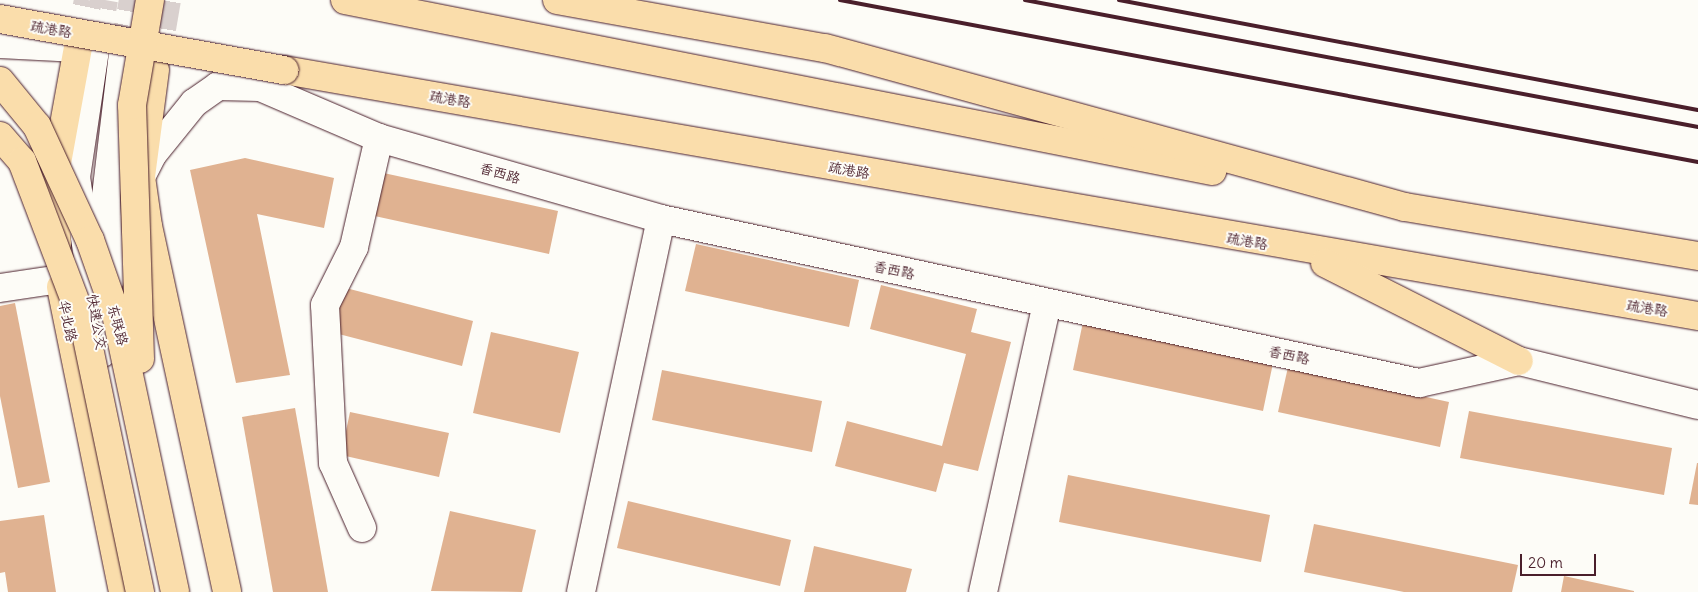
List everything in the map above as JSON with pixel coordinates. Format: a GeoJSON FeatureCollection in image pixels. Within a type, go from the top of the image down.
{"type":"FeatureCollection","features":[{"type":"Feature","properties":{"kind":"main road"},"geometry":{"type":"LineString","coordinates":[[143,426],[132,105],[150,0]]}},
{"type":"Feature","properties":{"kind":"main road"},"geometry":{"type":"LineString","coordinates":[[345,0],[950,116],[1405,207],[1698,256]]}},
{"type":"Feature","properties":{"kind":"main road"},"geometry":{"type":"LineString","coordinates":[[557,0],[825,48],[1405,207]]}},
{"type":"Feature","properties":{"kind":"main road","name":"疏港路"},"geometry":{"type":"LineString","coordinates":[[0,20],[1301,251],[1698,316]]}},
{"type":"Feature","properties":{"kind":"main road","name":"华北路"},"geometry":{"type":"LineString","coordinates":[[86,49],[53,185],[60,279],[123,592]]}},
{"type":"Feature","properties":{"kind":"main road"},"geometry":{"type":"LineString","coordinates":[[154,70],[141,177],[227,592]]}},
{"type":"Feature","properties":{"kind":"main road","name":"东联路"},"geometry":{"type":"LineString","coordinates":[[0,81],[37,126],[90,240],[116,314],[143,426],[175,592]]}},
{"type":"Feature","properties":{"kind":"main road"},"geometry":{"type":"LineString","coordinates":[[0,136],[22,161],[84,324],[140,592]]}},
{"type":"Feature","properties":{"kind":"main road"},"geometry":{"type":"LineString","coordinates":[[1301,251],[1519,361]]}},
{"type":"Feature","properties":{"kind":"street"},"geometry":{"type":"LineString","coordinates":[[0,44],[86,49]]}},
{"type":"Feature","properties":{"kind":"street","name":"快速公交"},"geometry":{"type":"LineString","coordinates":[[86,49],[78,160],[78,201],[102,355],[150,592]]}},
{"type":"Feature","properties":{"kind":"street","name":"快速公交"},"geometry":{"type":"LineString","coordinates":[[123,53],[108,142],[106,255],[165,592]]}},
{"type":"Feature","properties":{"kind":"street","name":"香西路"},"geometry":{"type":"LineString","coordinates":[[141,177],[174,125],[218,86],[260,87],[379,138],[661,219],[1418,383],[1519,361],[1698,405]]}},
{"type":"Feature","properties":{"kind":"street"},"geometry":{"type":"LineString","coordinates":[[362,528],[332,463],[325,306],[354,247],[379,138]]}},
{"type":"Feature","properties":{"kind":"street"},"geometry":{"type":"LineString","coordinates":[[581,592],[661,219]]}},
{"type":"Feature","properties":{"kind":"street"},"geometry":{"type":"LineString","coordinates":[[0,288],[60,279]]}},
{"type":"Feature","properties":{"kind":"street"},"geometry":{"type":"LineString","coordinates":[[983,592],[1047,303]]}},
{"type":"Feature","properties":{"kind":"building"},"geometry":{"type":"Polygon","coordinates":[[[245,158],[334,178],[324,228],[257,214],[290,375],[236,383],[190,170],[245,158]]]}},
{"type":"Feature","properties":{"kind":"building"},"geometry":{"type":"Polygon","coordinates":[[[379,172],[558,211],[549,254],[370,215],[379,172]]]}},
{"type":"Feature","properties":{"kind":"building"},"geometry":{"type":"Polygon","coordinates":[[[696,244],[859,280],[849,327],[685,291],[696,244]]]}},
{"type":"Feature","properties":{"kind":"building"},"geometry":{"type":"Polygon","coordinates":[[[881,285],[977,309],[971,332],[1011,342],[978,471],[944,463],[936,492],[835,466],[847,421],[942,446],[966,354],[870,329],[881,285]]]}},
{"type":"Feature","properties":{"kind":"building"},"geometry":{"type":"Polygon","coordinates":[[[342,287],[473,321],[462,366],[331,332],[342,287]]]}},
{"type":"Feature","properties":{"kind":"building"},"geometry":{"type":"Polygon","coordinates":[[[15,303],[50,482],[18,488],[0,396],[0,306],[15,303]]]}},
{"type":"Feature","properties":{"kind":"building"},"geometry":{"type":"Polygon","coordinates":[[[1083,322],[1273,363],[1263,411],[1073,370],[1083,322]]]}},
{"type":"Feature","properties":{"kind":"building"},"geometry":{"type":"Polygon","coordinates":[[[491,332],[579,352],[560,433],[473,413],[491,332]]]}},
{"type":"Feature","properties":{"kind":"building"},"geometry":{"type":"Polygon","coordinates":[[[1288,367],[1449,402],[1440,447],[1278,412],[1288,367]]]}},
{"type":"Feature","properties":{"kind":"building"},"geometry":{"type":"Polygon","coordinates":[[[662,370],[822,401],[812,452],[652,420],[662,370]]]}},
{"type":"Feature","properties":{"kind":"building"},"geometry":{"type":"Polygon","coordinates":[[[295,408],[328,592],[273,592],[242,417],[295,408]]]}},
{"type":"Feature","properties":{"kind":"building"},"geometry":{"type":"Polygon","coordinates":[[[1469,411],[1672,448],[1664,495],[1460,458],[1469,411]]]}},
{"type":"Feature","properties":{"kind":"building"},"geometry":{"type":"Polygon","coordinates":[[[350,412],[449,433],[439,477],[341,455],[350,412]]]}},
{"type":"Feature","properties":{"kind":"building"},"geometry":{"type":"Polygon","coordinates":[[[1698,463],[1698,505],[1689,504],[1698,463]]]}},
{"type":"Feature","properties":{"kind":"building"},"geometry":{"type":"Polygon","coordinates":[[[1068,475],[1270,515],[1261,562],[1059,522],[1068,475]]]}},
{"type":"Feature","properties":{"kind":"building"},"geometry":{"type":"Polygon","coordinates":[[[628,501],[791,540],[780,586],[617,548],[628,501]]]}},
{"type":"Feature","properties":{"kind":"building"},"geometry":{"type":"Polygon","coordinates":[[[450,511],[536,530],[522,592],[431,591],[450,511]]]}},
{"type":"Feature","properties":{"kind":"building"},"geometry":{"type":"Polygon","coordinates":[[[44,515],[56,592],[8,592],[5,572],[0,573],[0,521],[44,515]]]}},
{"type":"Feature","properties":{"kind":"building"},"geometry":{"type":"Polygon","coordinates":[[[1314,524],[1518,565],[1512,592],[1404,592],[1304,572],[1314,524]]]}},
{"type":"Feature","properties":{"kind":"building"},"geometry":{"type":"Polygon","coordinates":[[[814,546],[912,569],[906,592],[804,592],[814,546]]]}},
{"type":"Feature","properties":{"kind":"building"},"geometry":{"type":"Polygon","coordinates":[[[1564,576],[1634,591],[1634,592],[1561,592],[1564,576]]]}},
{"type":"Feature","properties":{"kind":"tunnel"},"geometry":{"type":"LineString","coordinates":[[78,48],[88,0]]}},
{"type":"Feature","properties":{"kind":"tunnel"},"geometry":{"type":"LineString","coordinates":[[95,50],[104,0]]}},
{"type":"Feature","properties":{"kind":"tunnel"},"geometry":{"type":"LineString","coordinates":[[123,53],[133,0]]}},
{"type":"Feature","properties":{"kind":"tunnel"},"geometry":{"type":"LineString","coordinates":[[155,70],[167,0]]}},
{"type":"Feature","properties":{"kind":"railway"},"geometry":{"type":"LineString","coordinates":[[840,0],[1698,162]]}},
{"type":"Feature","properties":{"kind":"railway"},"geometry":{"type":"LineString","coordinates":[[1025,0],[1698,127]]}},
{"type":"Feature","properties":{"kind":"railway"},"geometry":{"type":"LineString","coordinates":[[1119,0],[1698,110]]}}]}
